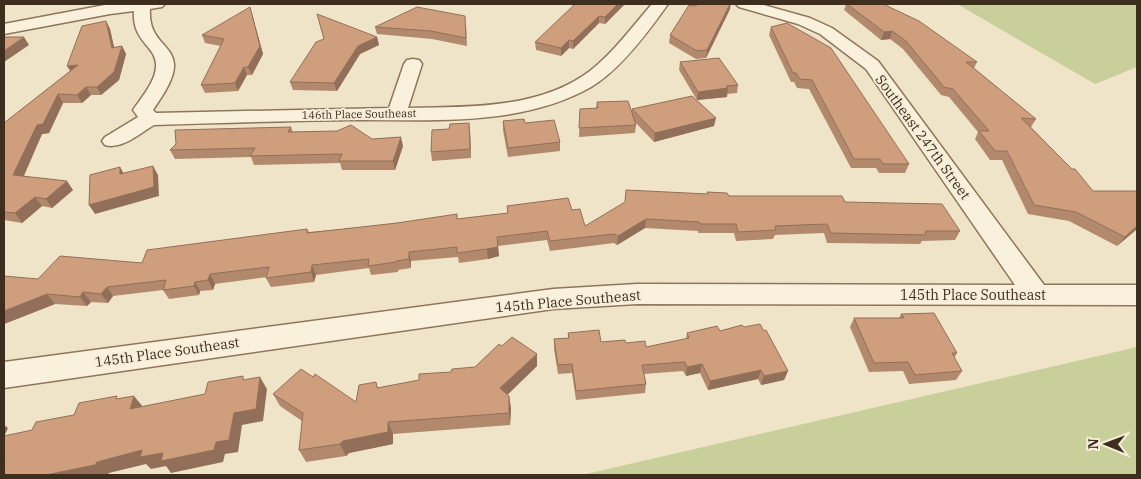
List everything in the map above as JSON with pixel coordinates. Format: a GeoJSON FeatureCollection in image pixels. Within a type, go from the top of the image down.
{"type":"FeatureCollection","features":[{"type":"Feature","properties":{"kind":"street"},"geometry":{"type":"LineString","coordinates":[[4,29],[147,4],[143,28],[151,42],[161,52],[165,65],[159,84],[143,110],[150,119]]}},
{"type":"Feature","properties":{"kind":"street","name":"146th Place Southeast"},"geometry":{"type":"LineString","coordinates":[[112,141],[150,119],[466,112],[519,107],[585,83],[602,70],[621,51],[660,4]]}},
{"type":"Feature","properties":{"kind":"street","name":"Southeast 247th Street"},"geometry":{"type":"LineString","coordinates":[[744,4],[780,14],[826,31],[872,65],[1037,295]]}},
{"type":"Feature","properties":{"kind":"street"},"geometry":{"type":"LineString","coordinates":[[10,13],[22,14],[25,24]]}},
{"type":"Feature","properties":{"kind":"street"},"geometry":{"type":"LineString","coordinates":[[397,113],[413,64]]}},
{"type":"Feature","properties":{"kind":"street","name":"145th Place Southeast"},"geometry":{"type":"LineString","coordinates":[[4,375],[553,299],[637,294],[1137,295]]}},
{"type":"Feature","properties":{"kind":"green space"},"geometry":{"type":"Polygon","coordinates":[[[957,4],[1137,4],[1137,67],[1095,84],[957,4]]]}},
{"type":"Feature","properties":{"kind":"green space"},"geometry":{"type":"Polygon","coordinates":[[[1137,347],[1137,475],[582,475],[1137,347]]]}},
{"type":"Feature","properties":{"kind":"building"},"geometry":{"type":"Polygon","coordinates":[[[575,4],[618,4],[605,17],[599,16],[573,41],[569,40],[561,48],[535,42],[575,4]]]}},
{"type":"Feature","properties":{"kind":"building"},"geometry":{"type":"Polygon","coordinates":[[[697,4],[730,4],[707,50],[697,51],[670,35],[689,5],[696,6],[697,4]]]}},
{"type":"Feature","properties":{"kind":"building"},"geometry":{"type":"Polygon","coordinates":[[[847,4],[883,4],[919,21],[977,62],[966,62],[1036,119],[1021,118],[1072,169],[1075,169],[1093,191],[1137,192],[1137,226],[1125,237],[1076,212],[1034,205],[1007,151],[995,151],[979,131],[989,131],[953,89],[944,87],[906,41],[892,31],[884,32],[847,4]]]}},
{"type":"Feature","properties":{"kind":"building"},"geometry":{"type":"Polygon","coordinates":[[[250,7],[260,46],[248,67],[244,67],[235,83],[201,85],[224,39],[202,35],[250,7]]]}},
{"type":"Feature","properties":{"kind":"building"},"geometry":{"type":"Polygon","coordinates":[[[417,7],[465,16],[466,38],[431,31],[375,27],[417,7]]]}},
{"type":"Feature","properties":{"kind":"building"},"geometry":{"type":"Polygon","coordinates":[[[317,14],[377,37],[358,46],[334,83],[290,82],[316,42],[324,39],[317,14]]]}},
{"type":"Feature","properties":{"kind":"building"},"geometry":{"type":"Polygon","coordinates":[[[106,21],[112,48],[122,46],[114,72],[97,87],[86,87],[77,95],[58,94],[43,124],[37,125],[13,175],[67,181],[46,199],[35,197],[15,213],[4,212],[4,123],[78,65],[67,66],[82,26],[106,21]]]}},
{"type":"Feature","properties":{"kind":"building"},"geometry":{"type":"Polygon","coordinates":[[[787,23],[831,48],[909,164],[883,164],[880,159],[854,159],[812,80],[800,79],[796,73],[793,73],[771,27],[787,23]]]}},
{"type":"Feature","properties":{"kind":"building"},"geometry":{"type":"Polygon","coordinates":[[[4,37],[24,37],[4,51],[4,37]]]}},
{"type":"Feature","properties":{"kind":"building"},"geometry":{"type":"Polygon","coordinates":[[[719,58],[738,85],[698,92],[680,62],[719,58]]]}},
{"type":"Feature","properties":{"kind":"building"},"geometry":{"type":"Polygon","coordinates":[[[692,96],[716,118],[655,133],[632,109],[692,96]]]}},
{"type":"Feature","properties":{"kind":"building"},"geometry":{"type":"Polygon","coordinates":[[[628,101],[636,125],[579,128],[580,109],[598,108],[597,102],[628,101]]]}},
{"type":"Feature","properties":{"kind":"building"},"geometry":{"type":"Polygon","coordinates":[[[524,119],[525,123],[554,120],[560,142],[508,148],[503,121],[524,119]]]}},
{"type":"Feature","properties":{"kind":"building"},"geometry":{"type":"Polygon","coordinates":[[[469,123],[470,149],[431,152],[432,130],[449,129],[450,124],[469,123]]]}},
{"type":"Feature","properties":{"kind":"building"},"geometry":{"type":"Polygon","coordinates":[[[351,125],[372,139],[401,137],[393,161],[339,161],[342,154],[250,156],[255,148],[170,150],[176,144],[175,130],[291,127],[288,132],[337,131],[351,125]]]}},
{"type":"Feature","properties":{"kind":"building"},"geometry":{"type":"Polygon","coordinates":[[[153,166],[154,187],[89,205],[90,175],[120,167],[120,174],[153,166]]]}},
{"type":"Feature","properties":{"kind":"building"},"geometry":{"type":"Polygon","coordinates":[[[626,190],[708,194],[707,192],[727,193],[729,196],[842,196],[845,202],[942,204],[960,231],[926,231],[925,235],[831,233],[827,224],[775,226],[776,230],[738,232],[736,224],[700,224],[699,222],[646,219],[618,236],[614,234],[550,241],[547,231],[497,237],[498,247],[457,253],[457,247],[409,252],[409,259],[368,266],[369,259],[312,265],[311,272],[266,278],[269,267],[210,274],[208,280],[195,282],[194,286],[163,290],[166,280],[107,287],[101,294],[83,292],[80,297],[47,294],[4,311],[4,276],[38,279],[60,256],[142,263],[147,250],[307,229],[307,233],[457,214],[457,219],[508,213],[507,206],[568,198],[572,210],[580,209],[585,226],[625,202],[626,190]]]}},
{"type":"Feature","properties":{"kind":"building"},"geometry":{"type":"Polygon","coordinates":[[[934,313],[957,353],[952,353],[962,371],[915,375],[908,362],[874,363],[854,318],[904,318],[901,314],[934,313]]]}},
{"type":"Feature","properties":{"kind":"building"},"geometry":{"type":"Polygon","coordinates":[[[760,324],[764,331],[766,330],[788,371],[764,376],[761,370],[710,381],[702,364],[687,367],[685,362],[642,365],[646,384],[576,391],[572,364],[558,365],[554,339],[569,338],[568,333],[599,330],[601,342],[625,340],[626,343],[645,341],[646,347],[689,338],[687,333],[717,326],[720,331],[742,325],[744,327],[760,324]]]}},
{"type":"Feature","properties":{"kind":"building"},"geometry":{"type":"Polygon","coordinates":[[[512,337],[537,354],[500,388],[509,396],[509,413],[388,422],[388,432],[343,441],[340,444],[299,450],[303,413],[273,394],[301,369],[313,377],[315,374],[356,402],[359,385],[376,382],[377,388],[419,380],[419,374],[451,372],[452,369],[475,367],[499,344],[502,346],[512,337]]]}},
{"type":"Feature","properties":{"kind":"building"},"geometry":{"type":"Polygon","coordinates":[[[243,376],[243,380],[260,377],[256,409],[234,413],[229,440],[216,442],[214,450],[161,461],[163,453],[140,457],[142,450],[97,462],[95,465],[46,475],[4,475],[4,436],[32,430],[36,422],[74,415],[79,403],[117,396],[116,399],[134,396],[130,409],[205,394],[208,382],[243,376]]]}}]}
